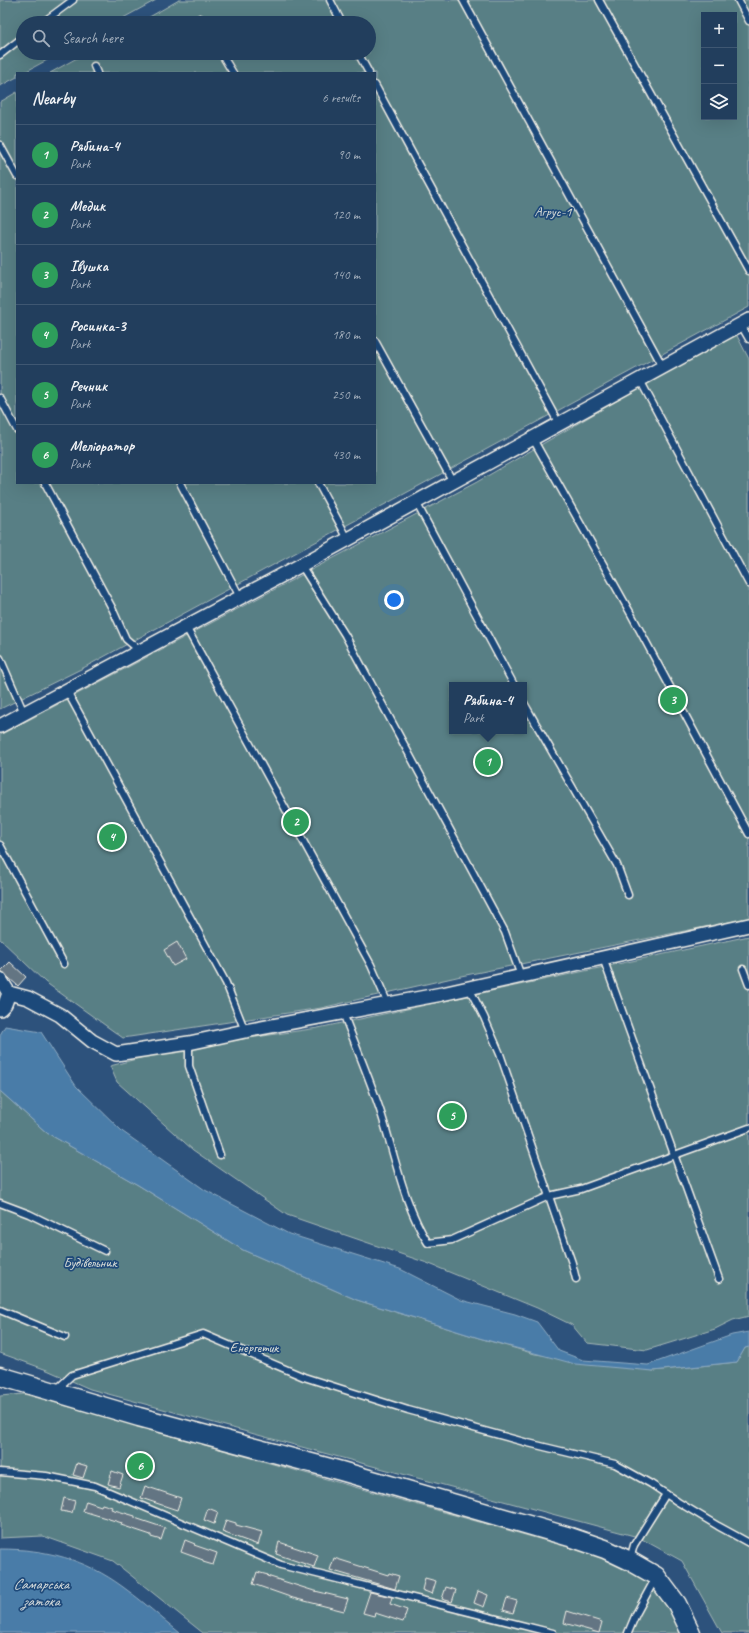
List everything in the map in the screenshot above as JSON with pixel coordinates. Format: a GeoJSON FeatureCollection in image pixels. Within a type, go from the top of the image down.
{"type":"FeatureCollection","features":[{"type":"Feature","properties":{"kind":"street"},"geometry":{"type":"LineString","coordinates":[[0,726],[25,714],[301,565],[745,322]]}},
{"type":"Feature","properties":{"kind":"street"},"geometry":{"type":"LineString","coordinates":[[0,979],[9,993],[28,998],[60,1015],[92,1041],[116,1054],[189,1043],[469,988],[749,925]]}},
{"type":"Feature","properties":{"kind":"street"},"geometry":{"type":"LineString","coordinates":[[0,1010],[5,1004],[9,993]]}},
{"type":"Feature","properties":{"kind":"street"},"geometry":{"type":"LineString","coordinates":[[0,1376],[139,1417],[341,1471],[570,1537],[605,1549],[656,1576],[677,1604],[691,1633]]}},
{"type":"Feature","properties":{"kind":"lane"},"geometry":{"type":"LineString","coordinates":[[51,16],[72,0]]}},
{"type":"Feature","properties":{"kind":"lane"},"geometry":{"type":"LineString","coordinates":[[330,0],[338,16]]}},
{"type":"Feature","properties":{"kind":"lane"},"geometry":{"type":"LineString","coordinates":[[463,0],[663,367]]}},
{"type":"Feature","properties":{"kind":"lane"},"geometry":{"type":"LineString","coordinates":[[599,0],[749,271]]}},
{"type":"Feature","properties":{"kind":"lane"},"geometry":{"type":"LineString","coordinates":[[738,0],[749,21]]}},
{"type":"Feature","properties":{"kind":"lane"},"geometry":{"type":"LineString","coordinates":[[0,54],[16,42]]}},
{"type":"Feature","properties":{"kind":"lane"},"geometry":{"type":"LineString","coordinates":[[225,60],[232,72]]}},
{"type":"Feature","properties":{"kind":"lane"},"geometry":{"type":"LineString","coordinates":[[362,60],[368,72]]}},
{"type":"Feature","properties":{"kind":"lane"},"geometry":{"type":"LineString","coordinates":[[94,66],[97,72]]}},
{"type":"Feature","properties":{"kind":"lane"},"geometry":{"type":"LineString","coordinates":[[376,87],[559,424]]}},
{"type":"Feature","properties":{"kind":"lane"},"geometry":{"type":"LineString","coordinates":[[0,145],[16,174]]}},
{"type":"Feature","properties":{"kind":"lane"},"geometry":{"type":"LineString","coordinates":[[745,322],[749,339]]}},
{"type":"Feature","properties":{"kind":"lane"},"geometry":{"type":"LineString","coordinates":[[376,343],[453,482]]}},
{"type":"Feature","properties":{"kind":"lane"},"geometry":{"type":"LineString","coordinates":[[640,380],[749,584]]}},
{"type":"Feature","properties":{"kind":"lane"},"geometry":{"type":"LineString","coordinates":[[0,398],[16,428]]}},
{"type":"Feature","properties":{"kind":"lane"},"geometry":{"type":"LineString","coordinates":[[533,438],[631,614],[749,834]]}},
{"type":"Feature","properties":{"kind":"lane"},"geometry":{"type":"LineString","coordinates":[[46,484],[112,608],[126,640],[140,652]]}},
{"type":"Feature","properties":{"kind":"lane"},"geometry":{"type":"LineString","coordinates":[[181,484],[240,597]]}},
{"type":"Feature","properties":{"kind":"lane"},"geometry":{"type":"LineString","coordinates":[[319,484],[348,539]]}},
{"type":"Feature","properties":{"kind":"lane"},"geometry":{"type":"LineString","coordinates":[[416,502],[512,682]]}},
{"type":"Feature","properties":{"kind":"lane"},"geometry":{"type":"LineString","coordinates":[[301,565],[344,636],[505,932],[521,976]]}},
{"type":"Feature","properties":{"kind":"lane"},"geometry":{"type":"LineString","coordinates":[[186,627],[371,965],[388,1004]]}},
{"type":"Feature","properties":{"kind":"lane"},"geometry":{"type":"LineString","coordinates":[[0,658],[25,714]]}},
{"type":"Feature","properties":{"kind":"lane"},"geometry":{"type":"LineString","coordinates":[[67,691],[226,983],[245,1031]]}},
{"type":"Feature","properties":{"kind":"lane"},"geometry":{"type":"LineString","coordinates":[[527,708],[617,866],[628,894]]}},
{"type":"Feature","properties":{"kind":"lane"},"geometry":{"type":"LineString","coordinates":[[0,845],[64,964]]}},
{"type":"Feature","properties":{"kind":"lane"},"geometry":{"type":"LineString","coordinates":[[603,958],[719,1279]]}},
{"type":"Feature","properties":{"kind":"lane"},"geometry":{"type":"LineString","coordinates":[[743,969],[749,985]]}},
{"type":"Feature","properties":{"kind":"lane"},"geometry":{"type":"LineString","coordinates":[[469,988],[484,1016],[500,1054],[572,1263],[576,1279]]}},
{"type":"Feature","properties":{"kind":"lane"},"geometry":{"type":"LineString","coordinates":[[342,1013],[378,1106],[409,1204],[419,1229],[428,1244],[452,1240],[549,1196],[581,1189],[749,1128]]}},
{"type":"Feature","properties":{"kind":"lane"},"geometry":{"type":"LineString","coordinates":[[189,1043],[189,1066],[220,1155]]}},
{"type":"Feature","properties":{"kind":"lane"},"geometry":{"type":"LineString","coordinates":[[0,1203],[29,1214],[105,1251]]}},
{"type":"Feature","properties":{"kind":"lane"},"geometry":{"type":"LineString","coordinates":[[0,1310],[65,1337]]}},
{"type":"Feature","properties":{"kind":"lane"},"geometry":{"type":"LineString","coordinates":[[55,1392],[72,1375],[203,1334],[304,1377],[408,1410],[528,1443],[616,1464],[718,1526],[749,1543]]}},
{"type":"Feature","properties":{"kind":"lane"},"geometry":{"type":"LineString","coordinates":[[0,1472],[46,1476],[95,1486],[281,1565],[553,1633]]}},
{"type":"Feature","properties":{"kind":"lane"},"geometry":{"type":"LineString","coordinates":[[630,1561],[634,1545],[666,1494]]}},
{"type":"Feature","properties":{"kind":"lane"},"geometry":{"type":"LineString","coordinates":[[628,1633],[656,1576]]}},
{"type":"Feature","properties":{"kind":"green space"},"geometry":{"type":"Polygon","coordinates":[[[0,0],[156,0],[127,16],[16,16],[16,60],[47,60],[25,72],[16,72],[16,78],[0,86],[0,0]]]}},
{"type":"Feature","properties":{"kind":"green space","name":"Агрус-1"},"geometry":{"type":"Polygon","coordinates":[[[179,0],[749,0],[749,307],[85,667],[0,709],[0,102],[16,93],[16,484],[376,484],[376,72],[52,72],[73,60],[376,60],[376,16],[151,16],[179,0]]]}},
{"type":"Feature","properties":{"kind":"green space"},"geometry":{"type":"Polygon","coordinates":[[[735,332],[749,359],[749,918],[461,976],[321,1008],[123,1038],[45,982],[0,939],[0,735],[477,482],[735,332]]]}},
{"type":"Feature","properties":{"kind":"green space"},"geometry":{"type":"Polygon","coordinates":[[[749,936],[749,1316],[733,1320],[715,1329],[647,1350],[587,1343],[572,1325],[537,1308],[427,1263],[287,1215],[193,1150],[117,1082],[110,1066],[174,1049],[318,1028],[749,936]]]}},
{"type":"Feature","properties":{"kind":"green space"},"geometry":{"type":"Polygon","coordinates":[[[0,1091],[47,1133],[138,1185],[243,1250],[357,1300],[535,1354],[654,1371],[737,1362],[745,1348],[749,1347],[749,1633],[722,1633],[682,1561],[638,1537],[90,1389],[47,1370],[0,1353],[0,1091]]]}},
{"type":"Feature","properties":{"kind":"green space"},"geometry":{"type":"Polygon","coordinates":[[[24,1394],[632,1565],[675,1594],[694,1633],[203,1633],[113,1561],[43,1536],[0,1538],[0,1396],[24,1394]]]}},
{"type":"Feature","properties":{"kind":"water"},"geometry":{"type":"Polygon","coordinates":[[[5,1026],[41,1032],[76,1086],[123,1132],[205,1190],[289,1234],[400,1269],[461,1300],[515,1314],[537,1322],[559,1351],[583,1360],[648,1365],[732,1335],[749,1332],[749,1347],[745,1348],[737,1362],[653,1371],[575,1364],[479,1338],[357,1300],[243,1250],[138,1185],[47,1133],[0,1091],[0,1035],[5,1026]]]}},
{"type":"Feature","properties":{"kind":"water","name":"Самарська затока"},"geometry":{"type":"Polygon","coordinates":[[[0,1549],[17,1549],[49,1554],[80,1563],[94,1569],[109,1577],[130,1592],[180,1633],[0,1633],[0,1549]]]}},
{"type":"Feature","properties":{"kind":"building"},"geometry":{"type":"Polygon","coordinates":[[[177,942],[186,959],[173,966],[164,950],[177,942]]]}},
{"type":"Feature","properties":{"kind":"building"},"geometry":{"type":"Polygon","coordinates":[[[10,962],[26,977],[18,986],[1,971],[10,962]]]}},
{"type":"Feature","properties":{"kind":"building"},"geometry":{"type":"Polygon","coordinates":[[[77,1463],[87,1466],[83,1478],[73,1475],[77,1463]]]}},
{"type":"Feature","properties":{"kind":"building"},"geometry":{"type":"Polygon","coordinates":[[[112,1471],[123,1475],[119,1487],[108,1484],[112,1471]]]}},
{"type":"Feature","properties":{"kind":"building"},"geometry":{"type":"Polygon","coordinates":[[[145,1486],[181,1498],[177,1510],[141,1498],[145,1486]]]}},
{"type":"Feature","properties":{"kind":"building"},"geometry":{"type":"Polygon","coordinates":[[[64,1498],[75,1501],[72,1513],[61,1511],[64,1498]]]}},
{"type":"Feature","properties":{"kind":"building"},"geometry":{"type":"Polygon","coordinates":[[[86,1501],[101,1506],[102,1504],[112,1507],[111,1509],[135,1516],[135,1518],[165,1528],[161,1540],[121,1525],[122,1523],[83,1511],[86,1501]]]}},
{"type":"Feature","properties":{"kind":"building"},"geometry":{"type":"Polygon","coordinates":[[[208,1508],[218,1512],[214,1524],[204,1520],[208,1508]]]}},
{"type":"Feature","properties":{"kind":"building"},"geometry":{"type":"Polygon","coordinates":[[[226,1520],[236,1523],[236,1525],[262,1532],[258,1545],[222,1532],[226,1520]]]}},
{"type":"Feature","properties":{"kind":"building"},"geometry":{"type":"Polygon","coordinates":[[[185,1540],[195,1544],[194,1545],[217,1553],[213,1565],[181,1552],[185,1540]]]}},
{"type":"Feature","properties":{"kind":"building"},"geometry":{"type":"Polygon","coordinates":[[[279,1542],[318,1555],[314,1567],[276,1554],[279,1542]]]}},
{"type":"Feature","properties":{"kind":"building"},"geometry":{"type":"Polygon","coordinates":[[[334,1558],[388,1575],[389,1573],[399,1576],[395,1589],[330,1570],[334,1558]]]}},
{"type":"Feature","properties":{"kind":"building"},"geometry":{"type":"Polygon","coordinates":[[[257,1572],[311,1590],[348,1599],[344,1611],[293,1598],[253,1584],[257,1572]]]}},
{"type":"Feature","properties":{"kind":"building"},"geometry":{"type":"Polygon","coordinates":[[[425,1578],[436,1581],[432,1594],[422,1590],[425,1578]]]}},
{"type":"Feature","properties":{"kind":"building"},"geometry":{"type":"Polygon","coordinates":[[[446,1587],[456,1590],[452,1602],[442,1599],[446,1587]]]}},
{"type":"Feature","properties":{"kind":"building"},"geometry":{"type":"Polygon","coordinates":[[[478,1591],[488,1595],[484,1607],[474,1603],[478,1591]]]}},
{"type":"Feature","properties":{"kind":"building"},"geometry":{"type":"Polygon","coordinates":[[[370,1592],[392,1597],[390,1604],[407,1610],[403,1622],[375,1613],[374,1616],[363,1613],[370,1592]]]}},
{"type":"Feature","properties":{"kind":"building"},"geometry":{"type":"Polygon","coordinates":[[[507,1598],[517,1601],[513,1613],[503,1610],[507,1598]]]}},
{"type":"Feature","properties":{"kind":"building"},"geometry":{"type":"Polygon","coordinates":[[[567,1611],[602,1622],[599,1633],[564,1623],[567,1611]]]}},
{"type":"Feature","properties":{"kind":"place","name":"Івушка"},"geometry":{"type":"Point","coordinates":[673,700]}},
{"type":"Feature","properties":{"kind":"place","name":"Рябина-4"},"geometry":{"type":"Point","coordinates":[488,762]}},
{"type":"Feature","properties":{"kind":"place","name":"Медик"},"geometry":{"type":"Point","coordinates":[296,822]}},
{"type":"Feature","properties":{"kind":"place","name":"Росинка-3"},"geometry":{"type":"Point","coordinates":[112,837]}},
{"type":"Feature","properties":{"kind":"place","name":"Речник"},"geometry":{"type":"Point","coordinates":[452,1116]}},
{"type":"Feature","properties":{"kind":"place","name":"Меліоратор"},"geometry":{"type":"Point","coordinates":[140,1466]}},
{"type":"Feature","properties":{"kind":"park label","name":"Будівельник"},"geometry":{"type":"Point","coordinates":[90,1262]}},
{"type":"Feature","properties":{"kind":"park label","name":"Енергетик"},"geometry":{"type":"Point","coordinates":[254,1347]}}]}
